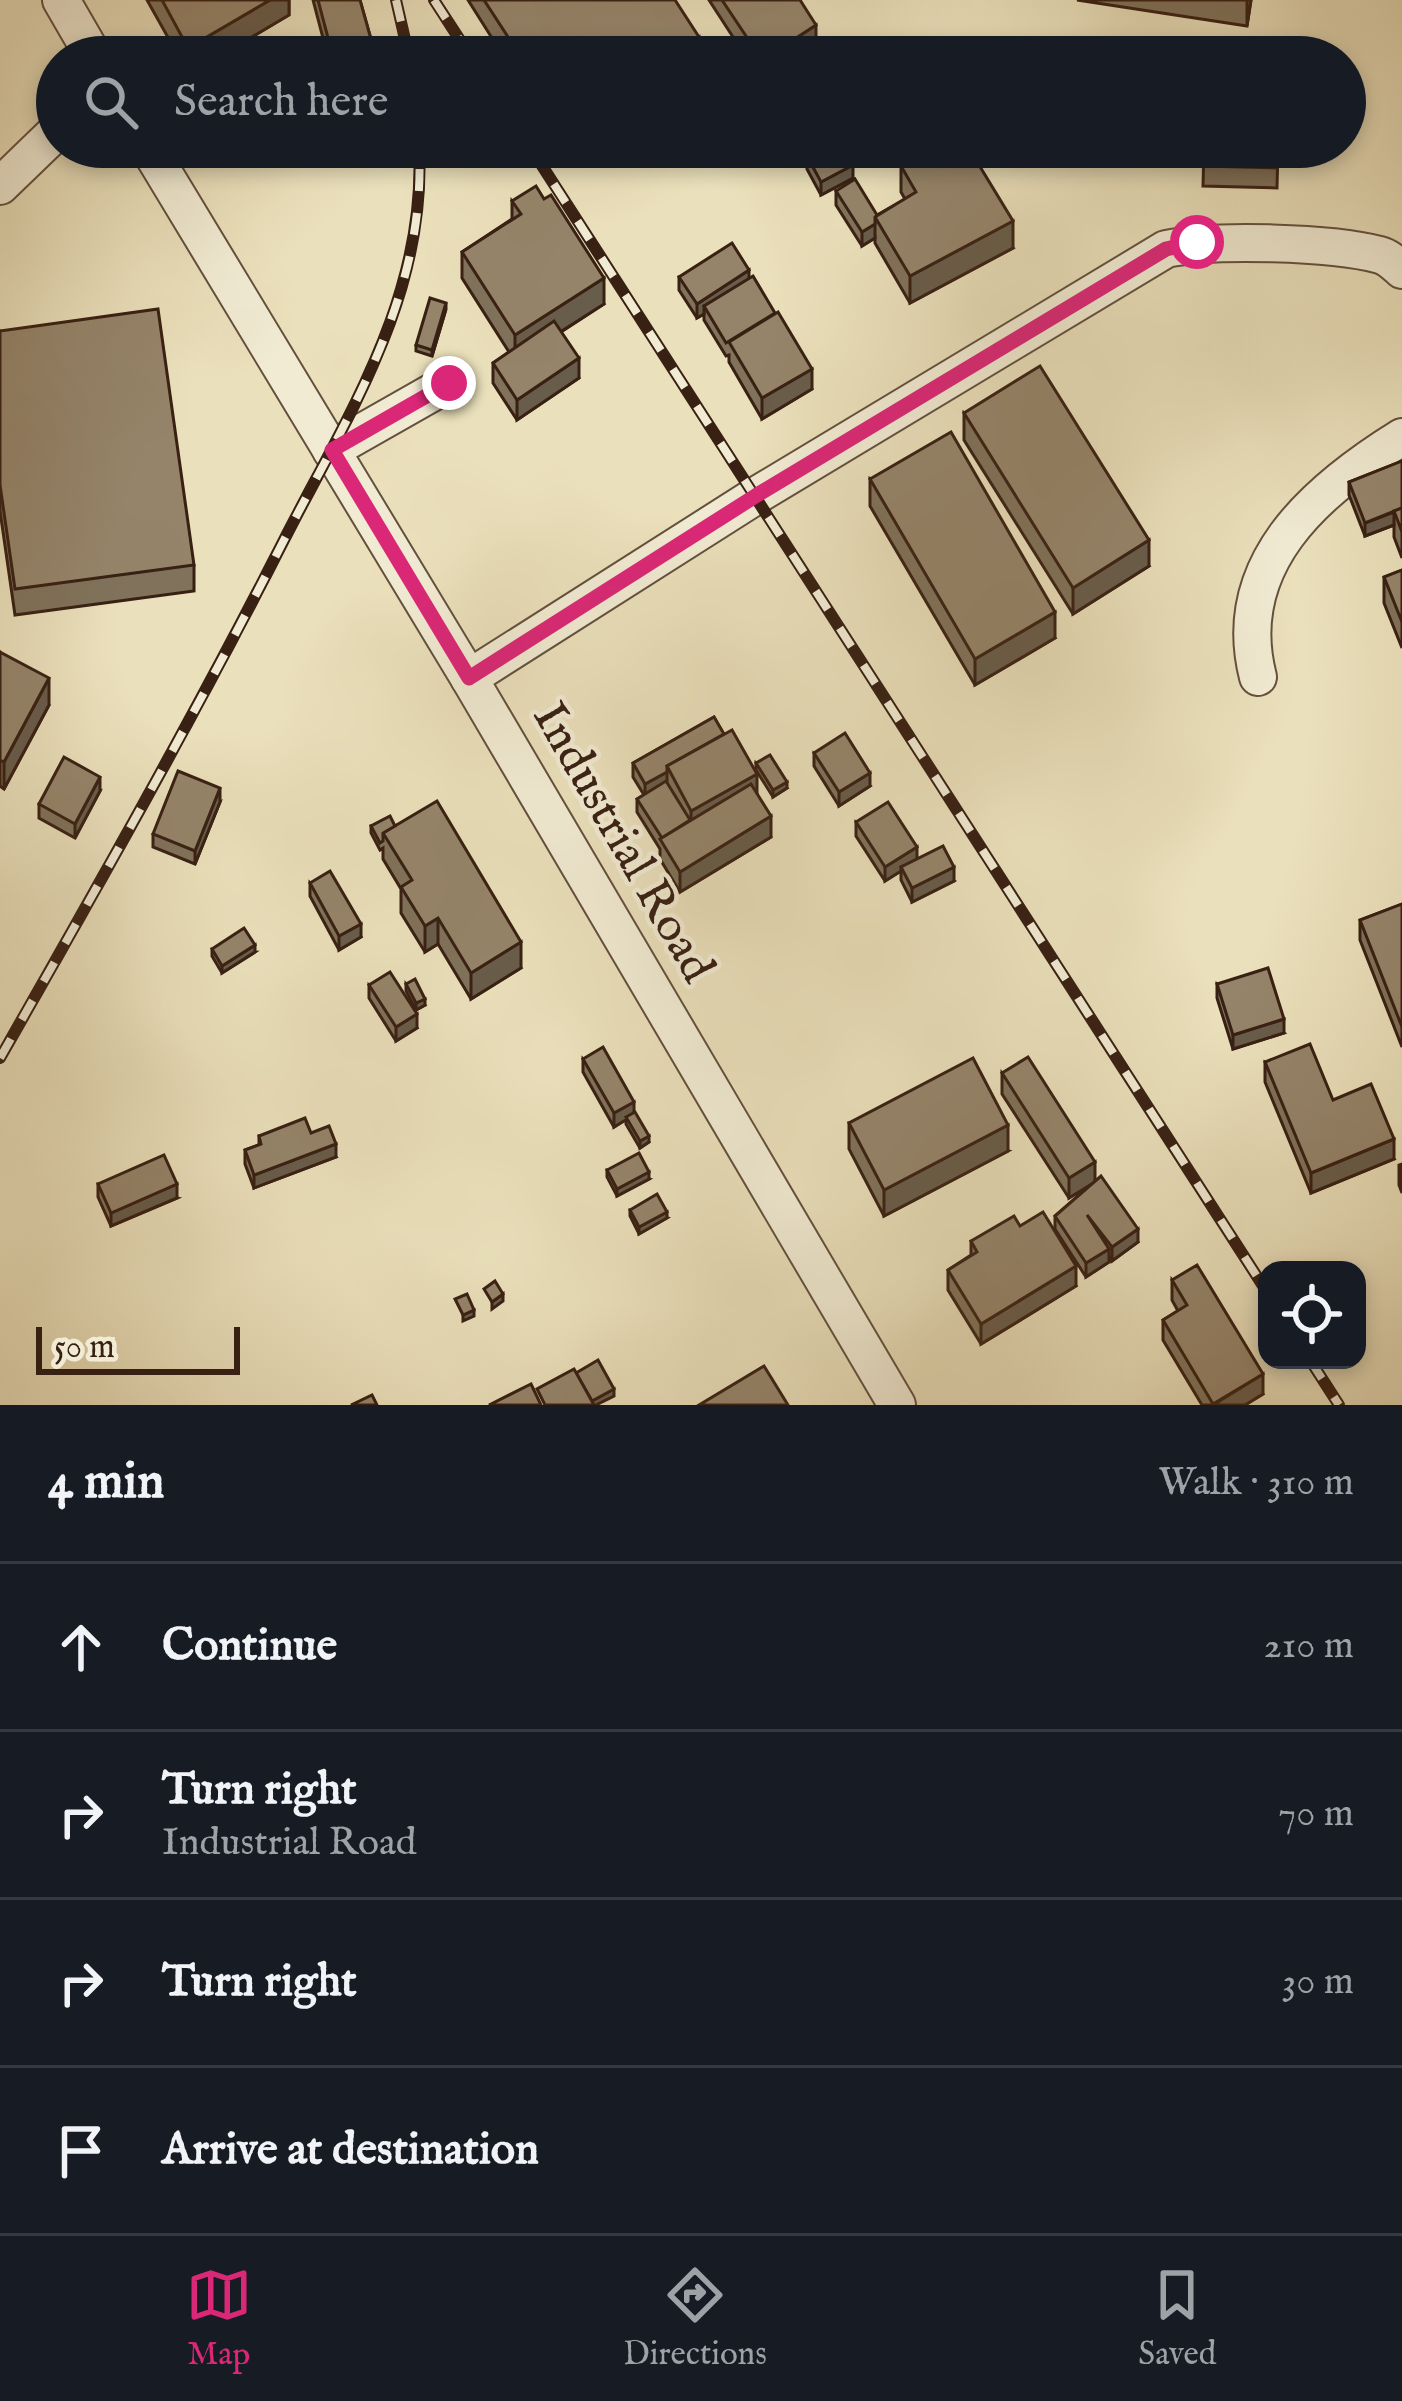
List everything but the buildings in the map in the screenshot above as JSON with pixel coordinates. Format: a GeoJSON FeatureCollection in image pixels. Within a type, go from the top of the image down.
{"type":"FeatureCollection","features":[{"type":"Feature","properties":{"kind":"street"},"geometry":{"type":"LineString","coordinates":[[62,0],[82,36]]}},
{"type":"Feature","properties":{"kind":"street"},"geometry":{"type":"LineString","coordinates":[[0,186],[36,151]]}},
{"type":"Feature","properties":{"kind":"street","name":"Industrial Road"},"geometry":{"type":"LineString","coordinates":[[161,168],[469,678],[897,1405]]}},
{"type":"Feature","properties":{"kind":"street"},"geometry":{"type":"LineString","coordinates":[[469,678],[757,495],[1166,249],[1197,242],[1340,250],[1384,255],[1402,270]]}},
{"type":"Feature","properties":{"kind":"street"},"geometry":{"type":"LineString","coordinates":[[332,450],[449,383]]}},
{"type":"Feature","properties":{"kind":"street"},"geometry":{"type":"LineString","coordinates":[[1258,677],[1249,640],[1253,608],[1286,536],[1334,484],[1402,437]]}},
{"type":"Feature","properties":{"kind":"railway"},"geometry":{"type":"LineString","coordinates":[[396,0],[404,36]]}},
{"type":"Feature","properties":{"kind":"railway"},"geometry":{"type":"LineString","coordinates":[[434,0],[457,36]]}},
{"type":"Feature","properties":{"kind":"railway"},"geometry":{"type":"LineString","coordinates":[[0,1058],[181,735],[358,398],[397,302],[410,253],[419,168]]}},
{"type":"Feature","properties":{"kind":"railway"},"geometry":{"type":"LineString","coordinates":[[544,168],[1258,1278]]}},
{"type":"Feature","properties":{"kind":"railway"},"geometry":{"type":"LineString","coordinates":[[1316,1369],[1339,1405]]}},
{"type":"Feature","properties":{"kind":"route"},"geometry":{"type":"LineString","coordinates":[[449,383],[332,450],[469,678],[757,495],[1166,249],[1197,242]]}}]}
